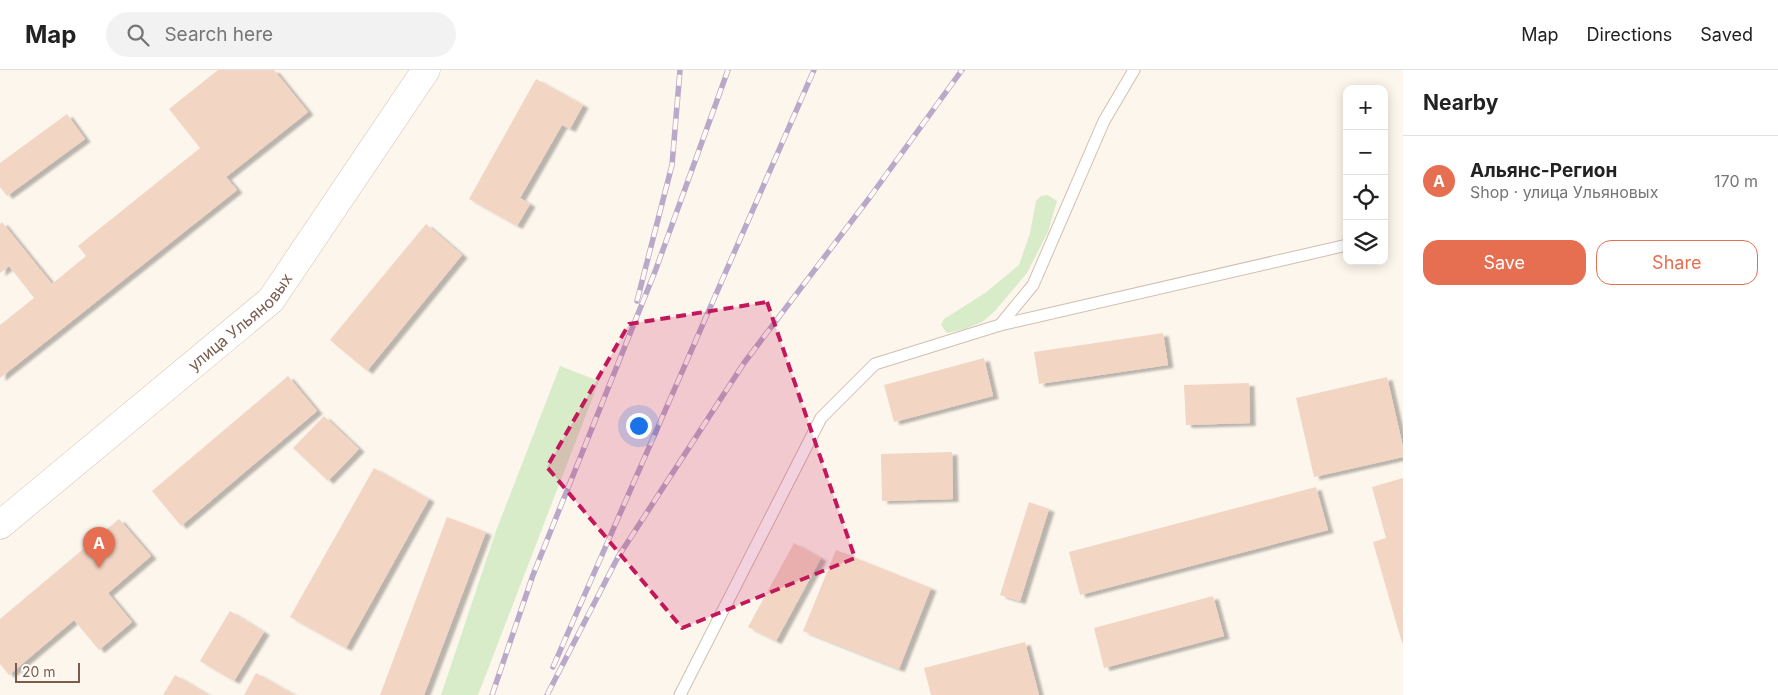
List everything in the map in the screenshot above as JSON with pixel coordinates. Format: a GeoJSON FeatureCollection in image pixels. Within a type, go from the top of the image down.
{"type":"FeatureCollection","features":[{"type":"Feature","properties":{"kind":"street","name":"улица Ульяновых"},"geometry":{"type":"LineString","coordinates":[[0,525],[271,300],[426,70]]}},
{"type":"Feature","properties":{"kind":"lane"},"geometry":{"type":"LineString","coordinates":[[1000,325],[1033,285],[1104,121],[1134,70]]}},
{"type":"Feature","properties":{"kind":"lane"},"geometry":{"type":"LineString","coordinates":[[680,695],[821,418],[875,364],[1000,325],[1343,246]]}},
{"type":"Feature","properties":{"kind":"highlighted area"},"geometry":{"type":"Polygon","coordinates":[[[767,302],[855,558],[682,628],[547,467],[629,324],[767,302]]]}},
{"type":"Feature","properties":{"kind":"green space"},"geometry":{"type":"Polygon","coordinates":[[[1048,195],[1057,201],[1048,232],[1027,273],[994,312],[982,322],[965,329],[947,333],[941,325],[944,319],[985,293],[1019,265],[1030,233],[1036,201],[1041,196],[1048,195]]]}},
{"type":"Feature","properties":{"kind":"green space"},"geometry":{"type":"Polygon","coordinates":[[[560,366],[599,381],[478,695],[441,695],[496,531],[560,366]]]}},
{"type":"Feature","properties":{"kind":"building"},"geometry":{"type":"Polygon","coordinates":[[[218,70],[274,70],[308,112],[226,177],[237,190],[0,378],[0,325],[34,298],[9,266],[0,273],[0,224],[2,222],[52,284],[86,256],[78,246],[200,148],[169,109],[218,70]]]}},
{"type":"Feature","properties":{"kind":"building"},"geometry":{"type":"Polygon","coordinates":[[[536,79],[583,105],[570,129],[562,125],[520,198],[530,204],[517,226],[469,199],[536,79]]]}},
{"type":"Feature","properties":{"kind":"building"},"geometry":{"type":"Polygon","coordinates":[[[67,114],[85,139],[7,196],[0,187],[0,163],[67,114]]]}},
{"type":"Feature","properties":{"kind":"building"},"geometry":{"type":"Polygon","coordinates":[[[426,224],[462,255],[367,371],[330,340],[426,224]]]}},
{"type":"Feature","properties":{"kind":"building"},"geometry":{"type":"Polygon","coordinates":[[[1163,333],[1168,365],[1039,384],[1034,352],[1163,333]]]}},
{"type":"Feature","properties":{"kind":"building"},"geometry":{"type":"Polygon","coordinates":[[[984,358],[993,396],[894,422],[884,385],[984,358]]]}},
{"type":"Feature","properties":{"kind":"building"},"geometry":{"type":"Polygon","coordinates":[[[288,376],[317,411],[181,526],[152,491],[288,376]]]}},
{"type":"Feature","properties":{"kind":"building"},"geometry":{"type":"Polygon","coordinates":[[[1387,377],[1403,447],[1403,457],[1314,477],[1296,398],[1387,377]]]}},
{"type":"Feature","properties":{"kind":"building"},"geometry":{"type":"Polygon","coordinates":[[[1249,383],[1250,423],[1186,425],[1184,385],[1249,383]]]}},
{"type":"Feature","properties":{"kind":"building"},"geometry":{"type":"Polygon","coordinates":[[[324,416],[359,449],[328,481],[293,448],[324,416]]]}},
{"type":"Feature","properties":{"kind":"building"},"geometry":{"type":"Polygon","coordinates":[[[952,452],[953,499],[882,501],[881,454],[952,452]]]}},
{"type":"Feature","properties":{"kind":"building"},"geometry":{"type":"Polygon","coordinates":[[[374,468],[429,499],[346,648],[290,617],[374,468]]]}},
{"type":"Feature","properties":{"kind":"building"},"geometry":{"type":"Polygon","coordinates":[[[1403,478],[1402,643],[1373,542],[1386,538],[1372,487],[1403,478]]]}},
{"type":"Feature","properties":{"kind":"building"},"geometry":{"type":"Polygon","coordinates":[[[1316,487],[1328,530],[1080,595],[1069,552],[1316,487]]]}},
{"type":"Feature","properties":{"kind":"building"},"geometry":{"type":"Polygon","coordinates":[[[1029,502],[1049,509],[1020,601],[1000,595],[1029,502]]]}},
{"type":"Feature","properties":{"kind":"building"},"geometry":{"type":"Polygon","coordinates":[[[447,517],[486,532],[424,695],[380,695],[447,517]]]}},
{"type":"Feature","properties":{"kind":"building"},"geometry":{"type":"Polygon","coordinates":[[[119,519],[151,556],[108,593],[132,622],[99,650],[74,620],[9,675],[0,664],[0,619],[119,519]]]}},
{"type":"Feature","properties":{"kind":"building"},"geometry":{"type":"Polygon","coordinates":[[[794,543],[821,558],[776,641],[748,627],[794,543]]]}},
{"type":"Feature","properties":{"kind":"building"},"geometry":{"type":"Polygon","coordinates":[[[836,550],[931,588],[899,669],[803,631],[836,550]]]}},
{"type":"Feature","properties":{"kind":"building"},"geometry":{"type":"Polygon","coordinates":[[[1213,596],[1224,636],[1104,668],[1094,628],[1213,596]]]}},
{"type":"Feature","properties":{"kind":"building"},"geometry":{"type":"Polygon","coordinates":[[[230,611],[264,632],[234,681],[200,661],[230,611]]]}},
{"type":"Feature","properties":{"kind":"building"},"geometry":{"type":"Polygon","coordinates":[[[1025,642],[1039,695],[931,695],[924,668],[1025,642]]]}},
{"type":"Feature","properties":{"kind":"building"},"geometry":{"type":"Polygon","coordinates":[[[256,673],[295,695],[244,695],[256,673]]]}},
{"type":"Feature","properties":{"kind":"building"},"geometry":{"type":"Polygon","coordinates":[[[175,675],[209,695],[163,695],[175,675]]]}},
{"type":"Feature","properties":{"kind":"railway"},"geometry":{"type":"LineString","coordinates":[[637,301],[672,165],[680,70]]}},
{"type":"Feature","properties":{"kind":"railway"},"geometry":{"type":"LineString","coordinates":[[492,695],[533,575],[656,269],[728,70]]}},
{"type":"Feature","properties":{"kind":"railway"},"geometry":{"type":"LineString","coordinates":[[553,667],[814,70]]}},
{"type":"Feature","properties":{"kind":"railway"},"geometry":{"type":"LineString","coordinates":[[547,695],[618,557],[744,363],[870,197],[962,70]]}},
{"type":"Feature","properties":{"kind":"place","name":"Альянс-Регион"},"geometry":{"type":"Point","coordinates":[99,568]}}]}
